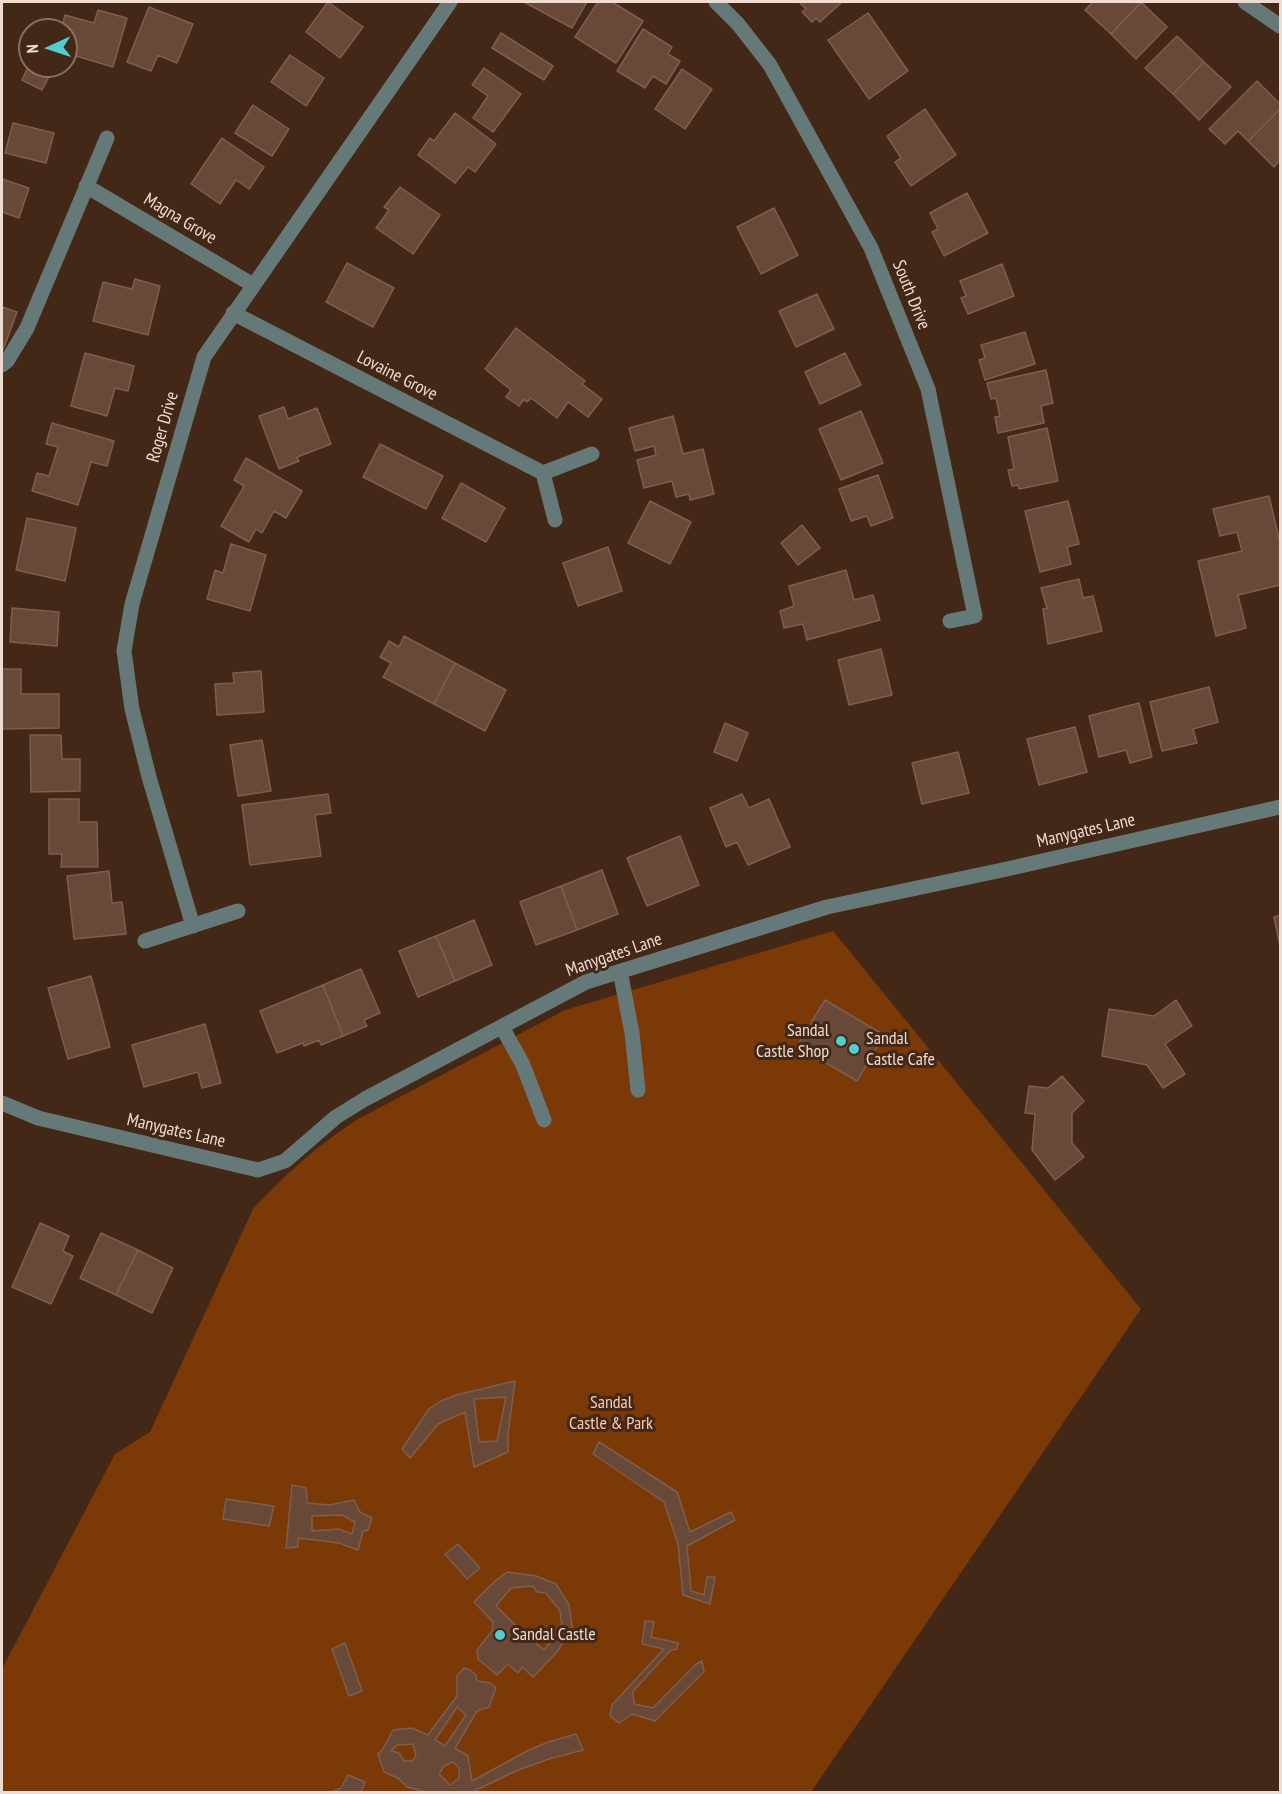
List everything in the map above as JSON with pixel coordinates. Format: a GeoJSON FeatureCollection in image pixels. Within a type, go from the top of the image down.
{"type":"FeatureCollection","features":[{"type":"Feature","properties":{"kind":"street","name":"Roger Drive"},"geometry":{"type":"LineString","coordinates":[[193,926],[134,720],[124,651],[132,604],[204,357],[450,2]]}},
{"type":"Feature","properties":{"kind":"street","name":"South Drive"},"geometry":{"type":"LineString","coordinates":[[716,2],[738,24],[770,65],[866,238],[928,389],[975,616],[950,621]]}},
{"type":"Feature","properties":{"kind":"street"},"geometry":{"type":"LineString","coordinates":[[1245,2],[1281,26]]}},
{"type":"Feature","properties":{"kind":"street"},"geometry":{"type":"LineString","coordinates":[[2,365],[7,361],[27,328],[107,138]]}},
{"type":"Feature","properties":{"kind":"street","name":"Magna Grove"},"geometry":{"type":"LineString","coordinates":[[86,186],[253,285]]}},
{"type":"Feature","properties":{"kind":"street","name":"Lovaine Grove"},"geometry":{"type":"LineString","coordinates":[[233,313],[543,473]]}},
{"type":"Feature","properties":{"kind":"street"},"geometry":{"type":"LineString","coordinates":[[555,520],[543,473],[592,454]]}},
{"type":"Feature","properties":{"kind":"street","name":"Manygates Lane"},"geometry":{"type":"LineString","coordinates":[[2,1103],[38,1118],[258,1170],[285,1161],[336,1117],[365,1099],[586,982],[827,907],[1281,807]]}},
{"type":"Feature","properties":{"kind":"street"},"geometry":{"type":"LineString","coordinates":[[146,941],[238,911]]}},
{"type":"Feature","properties":{"kind":"street"},"geometry":{"type":"LineString","coordinates":[[620,971],[632,1033],[638,1090]]}},
{"type":"Feature","properties":{"kind":"street"},"geometry":{"type":"LineString","coordinates":[[502,1026],[523,1065],[544,1120]]}},
{"type":"Feature","properties":{"kind":"green space","name":"Sandal Castle & Park"},"geometry":{"type":"Polygon","coordinates":[[[833,931],[1141,1309],[811,1792],[2,1792],[2,1669],[115,1454],[150,1432],[253,1209],[265,1196],[315,1150],[358,1119],[565,1010],[833,931]]]}},
{"type":"Feature","properties":{"kind":"building"},"geometry":{"type":"Polygon","coordinates":[[[328,2],[363,27],[340,58],[306,32],[328,2]]]}},
{"type":"Feature","properties":{"kind":"building"},"geometry":{"type":"Polygon","coordinates":[[[524,2],[587,2],[572,28],[524,2]]]}},
{"type":"Feature","properties":{"kind":"building"},"geometry":{"type":"Polygon","coordinates":[[[598,2],[612,2],[643,21],[616,63],[575,37],[598,2]]]}},
{"type":"Feature","properties":{"kind":"building"},"geometry":{"type":"Polygon","coordinates":[[[799,2],[842,2],[820,22],[816,18],[812,22],[802,12],[806,9],[799,2]]]}},
{"type":"Feature","properties":{"kind":"building"},"geometry":{"type":"Polygon","coordinates":[[[1093,2],[1141,2],[1111,34],[1085,10],[1093,2]]]}},
{"type":"Feature","properties":{"kind":"building"},"geometry":{"type":"Polygon","coordinates":[[[1141,2],[1167,27],[1136,59],[1111,34],[1141,2]]]}},
{"type":"Feature","properties":{"kind":"building"},"geometry":{"type":"Polygon","coordinates":[[[149,7],[193,24],[177,63],[158,55],[151,71],[127,62],[149,7]]]}},
{"type":"Feature","properties":{"kind":"building"},"geometry":{"type":"Polygon","coordinates":[[[98,10],[127,18],[113,67],[78,57],[78,19],[94,23],[98,10]]]}},
{"type":"Feature","properties":{"kind":"building"},"geometry":{"type":"Polygon","coordinates":[[[868,13],[908,71],[869,99],[828,40],[868,13]]]}},
{"type":"Feature","properties":{"kind":"building"},"geometry":{"type":"Polygon","coordinates":[[[643,29],[672,47],[668,54],[680,61],[666,84],[653,76],[645,88],[617,71],[643,29]]]}},
{"type":"Feature","properties":{"kind":"building"},"geometry":{"type":"Polygon","coordinates":[[[501,33],[553,66],[544,80],[492,48],[501,33]]]}},
{"type":"Feature","properties":{"kind":"building"},"geometry":{"type":"Polygon","coordinates":[[[1177,36],[1204,62],[1173,94],[1145,68],[1177,36]]]}},
{"type":"Feature","properties":{"kind":"building"},"geometry":{"type":"Polygon","coordinates":[[[290,55],[324,78],[306,106],[271,82],[290,55]]]}},
{"type":"Feature","properties":{"kind":"building"},"geometry":{"type":"Polygon","coordinates":[[[1204,62],[1231,87],[1199,120],[1173,94],[1204,62]]]}},
{"type":"Feature","properties":{"kind":"building"},"geometry":{"type":"Polygon","coordinates":[[[484,68],[521,94],[493,132],[473,118],[488,96],[472,85],[484,68]]]}},
{"type":"Feature","properties":{"kind":"building"},"geometry":{"type":"Polygon","coordinates":[[[682,69],[712,89],[685,129],[655,109],[682,69]]]}},
{"type":"Feature","properties":{"kind":"building"},"geometry":{"type":"Polygon","coordinates":[[[23,78],[48,78],[42,90],[22,80],[23,78]]]}},
{"type":"Feature","properties":{"kind":"building"},"geometry":{"type":"Polygon","coordinates":[[[1257,81],[1280,104],[1280,109],[1248,141],[1238,131],[1225,144],[1209,129],[1257,81]]]}},
{"type":"Feature","properties":{"kind":"building"},"geometry":{"type":"Polygon","coordinates":[[[253,105],[289,129],[272,156],[235,133],[253,105]]]}},
{"type":"Feature","properties":{"kind":"building"},"geometry":{"type":"Polygon","coordinates":[[[925,109],[956,155],[911,186],[895,162],[901,158],[887,136],[925,109]]]}},
{"type":"Feature","properties":{"kind":"building"},"geometry":{"type":"Polygon","coordinates":[[[1280,109],[1280,160],[1274,167],[1248,141],[1280,109]]]}},
{"type":"Feature","properties":{"kind":"building"},"geometry":{"type":"Polygon","coordinates":[[[455,113],[496,144],[475,172],[468,167],[455,183],[418,155],[430,138],[434,141],[455,113]]]}},
{"type":"Feature","properties":{"kind":"building"},"geometry":{"type":"Polygon","coordinates":[[[13,123],[54,133],[46,163],[5,153],[13,123]]]}},
{"type":"Feature","properties":{"kind":"building"},"geometry":{"type":"Polygon","coordinates":[[[222,138],[264,167],[249,189],[236,180],[220,204],[191,184],[222,138]]]}},
{"type":"Feature","properties":{"kind":"building"},"geometry":{"type":"Polygon","coordinates":[[[2,179],[29,188],[19,218],[2,212],[2,179]]]}},
{"type":"Feature","properties":{"kind":"building"},"geometry":{"type":"Polygon","coordinates":[[[400,187],[440,215],[413,254],[376,228],[389,210],[384,207],[400,187]]]}},
{"type":"Feature","properties":{"kind":"building"},"geometry":{"type":"Polygon","coordinates":[[[967,193],[988,233],[944,256],[932,232],[938,229],[930,213],[967,193]]]}},
{"type":"Feature","properties":{"kind":"building"},"geometry":{"type":"Polygon","coordinates":[[[774,208],[798,255],[761,274],[737,227],[774,208]]]}},
{"type":"Feature","properties":{"kind":"building"},"geometry":{"type":"Polygon","coordinates":[[[347,263],[394,288],[373,327],[326,302],[347,263]]]}},
{"type":"Feature","properties":{"kind":"building"},"geometry":{"type":"Polygon","coordinates":[[[1002,264],[1014,296],[968,314],[961,298],[966,296],[960,281],[1002,264]]]}},
{"type":"Feature","properties":{"kind":"building"},"geometry":{"type":"Polygon","coordinates":[[[135,279],[160,286],[148,335],[93,321],[103,282],[132,289],[135,279]]]}},
{"type":"Feature","properties":{"kind":"building"},"geometry":{"type":"Polygon","coordinates":[[[817,294],[834,329],[796,347],[779,311],[817,294]]]}},
{"type":"Feature","properties":{"kind":"building"},"geometry":{"type":"Polygon","coordinates":[[[2,307],[17,312],[3,350],[2,350],[2,307]]]}},
{"type":"Feature","properties":{"kind":"building"},"geometry":{"type":"Polygon","coordinates":[[[516,328],[585,381],[582,384],[602,399],[588,417],[568,402],[557,418],[531,398],[527,402],[524,399],[519,406],[506,397],[511,390],[485,369],[516,328]]]}},
{"type":"Feature","properties":{"kind":"building"},"geometry":{"type":"Polygon","coordinates":[[[1025,332],[1035,364],[985,380],[979,360],[985,358],[981,345],[1025,332]]]}},
{"type":"Feature","properties":{"kind":"building"},"geometry":{"type":"Polygon","coordinates":[[[85,353],[134,366],[128,391],[115,388],[107,416],[71,406],[85,353]]]}},
{"type":"Feature","properties":{"kind":"building"},"geometry":{"type":"Polygon","coordinates":[[[845,353],[861,385],[820,404],[805,372],[845,353]]]}},
{"type":"Feature","properties":{"kind":"building"},"geometry":{"type":"Polygon","coordinates":[[[1046,370],[1053,403],[1041,406],[1044,423],[998,433],[995,417],[1000,416],[996,398],[991,399],[987,383],[1046,370]]]}},
{"type":"Feature","properties":{"kind":"building"},"geometry":{"type":"Polygon","coordinates":[[[284,407],[288,419],[317,408],[331,444],[297,457],[299,461],[279,469],[259,416],[284,407]]]}},
{"type":"Feature","properties":{"kind":"building"},"geometry":{"type":"Polygon","coordinates":[[[861,411],[883,463],[841,480],[819,429],[861,411]]]}},
{"type":"Feature","properties":{"kind":"building"},"geometry":{"type":"Polygon","coordinates":[[[673,416],[683,454],[703,449],[714,494],[690,500],[689,494],[676,497],[672,481],[644,488],[637,460],[656,455],[654,446],[635,451],[629,428],[673,416]]]}},
{"type":"Feature","properties":{"kind":"building"},"geometry":{"type":"Polygon","coordinates":[[[52,423],[114,441],[107,466],[91,462],[78,505],[32,491],[37,473],[49,476],[58,447],[46,444],[52,423]]]}},
{"type":"Feature","properties":{"kind":"building"},"geometry":{"type":"Polygon","coordinates":[[[1047,428],[1058,481],[1019,489],[1018,485],[1012,486],[1008,470],[1014,469],[1008,437],[1047,428]]]}},
{"type":"Feature","properties":{"kind":"building"},"geometry":{"type":"Polygon","coordinates":[[[380,444],[443,476],[426,509],[363,477],[380,444]]]}},
{"type":"Feature","properties":{"kind":"building"},"geometry":{"type":"Polygon","coordinates":[[[246,458],[302,491],[286,518],[274,511],[262,533],[256,529],[249,542],[221,526],[244,486],[234,480],[246,458]]]}},
{"type":"Feature","properties":{"kind":"building"},"geometry":{"type":"Polygon","coordinates":[[[878,475],[893,518],[871,526],[867,516],[851,521],[839,489],[878,475]]]}},
{"type":"Feature","properties":{"kind":"building"},"geometry":{"type":"Polygon","coordinates":[[[461,483],[505,508],[486,542],[442,518],[461,483]]]}},
{"type":"Feature","properties":{"kind":"building"},"geometry":{"type":"Polygon","coordinates":[[[1269,496],[1280,543],[1280,585],[1238,595],[1246,628],[1216,636],[1198,561],[1242,551],[1237,532],[1220,536],[1213,509],[1269,496]]]}},
{"type":"Feature","properties":{"kind":"building"},"geometry":{"type":"Polygon","coordinates":[[[650,501],[691,522],[670,564],[628,543],[650,501]]]}},
{"type":"Feature","properties":{"kind":"building"},"geometry":{"type":"Polygon","coordinates":[[[1068,501],[1079,544],[1067,547],[1071,564],[1040,572],[1025,511],[1068,501]]]}},
{"type":"Feature","properties":{"kind":"building"},"geometry":{"type":"Polygon","coordinates":[[[27,518],[76,528],[65,581],[16,570],[27,518]]]}},
{"type":"Feature","properties":{"kind":"building"},"geometry":{"type":"Polygon","coordinates":[[[802,525],[820,548],[798,565],[781,543],[802,525]]]}},
{"type":"Feature","properties":{"kind":"building"},"geometry":{"type":"Polygon","coordinates":[[[231,544],[266,555],[250,611],[207,599],[215,570],[223,573],[231,544]]]}},
{"type":"Feature","properties":{"kind":"building"},"geometry":{"type":"Polygon","coordinates":[[[608,547],[622,591],[578,606],[563,563],[608,547]]]}},
{"type":"Feature","properties":{"kind":"building"},"geometry":{"type":"Polygon","coordinates":[[[846,570],[854,600],[873,595],[880,620],[807,640],[803,624],[784,628],[780,611],[794,606],[789,586],[846,570]]]}},
{"type":"Feature","properties":{"kind":"building"},"geometry":{"type":"Polygon","coordinates":[[[1079,579],[1083,598],[1093,596],[1102,631],[1048,644],[1043,609],[1047,608],[1041,588],[1079,579]]]}},
{"type":"Feature","properties":{"kind":"building"},"geometry":{"type":"Polygon","coordinates":[[[12,608],[59,612],[57,646],[10,642],[12,608]]]}},
{"type":"Feature","properties":{"kind":"building"},"geometry":{"type":"Polygon","coordinates":[[[404,636],[455,663],[434,704],[383,677],[391,663],[380,657],[389,641],[399,647],[404,636]]]}},
{"type":"Feature","properties":{"kind":"building"},"geometry":{"type":"Polygon","coordinates":[[[881,649],[892,695],[849,705],[838,660],[881,649]]]}},
{"type":"Feature","properties":{"kind":"building"},"geometry":{"type":"Polygon","coordinates":[[[455,663],[506,690],[485,731],[434,704],[455,663]]]}},
{"type":"Feature","properties":{"kind":"building"},"geometry":{"type":"Polygon","coordinates":[[[2,669],[21,669],[21,694],[59,694],[59,728],[2,729],[2,669]]]}},
{"type":"Feature","properties":{"kind":"building"},"geometry":{"type":"Polygon","coordinates":[[[261,671],[264,712],[217,715],[215,684],[234,683],[233,673],[261,671]]]}},
{"type":"Feature","properties":{"kind":"building"},"geometry":{"type":"Polygon","coordinates":[[[1209,687],[1218,722],[1193,729],[1197,743],[1162,751],[1150,702],[1209,687]]]}},
{"type":"Feature","properties":{"kind":"building"},"geometry":{"type":"Polygon","coordinates":[[[1139,703],[1152,757],[1130,763],[1126,750],[1099,757],[1089,716],[1139,703]]]}},
{"type":"Feature","properties":{"kind":"building"},"geometry":{"type":"Polygon","coordinates":[[[725,723],[748,733],[737,761],[714,752],[725,723]]]}},
{"type":"Feature","properties":{"kind":"building"},"geometry":{"type":"Polygon","coordinates":[[[1075,727],[1087,772],[1039,785],[1027,739],[1075,727]]]}},
{"type":"Feature","properties":{"kind":"building"},"geometry":{"type":"Polygon","coordinates":[[[30,735],[61,735],[62,759],[80,759],[80,791],[31,792],[30,735]]]}},
{"type":"Feature","properties":{"kind":"building"},"geometry":{"type":"Polygon","coordinates":[[[262,740],[271,791],[238,796],[230,745],[262,740]]]}},
{"type":"Feature","properties":{"kind":"building"},"geometry":{"type":"Polygon","coordinates":[[[958,752],[969,793],[922,804],[912,763],[958,752]]]}},
{"type":"Feature","properties":{"kind":"building"},"geometry":{"type":"Polygon","coordinates":[[[328,794],[331,813],[315,815],[321,856],[250,865],[242,805],[328,794]]]}},
{"type":"Feature","properties":{"kind":"building"},"geometry":{"type":"Polygon","coordinates":[[[742,794],[749,808],[769,799],[790,847],[748,865],[737,842],[726,847],[710,808],[742,794]]]}},
{"type":"Feature","properties":{"kind":"building"},"geometry":{"type":"Polygon","coordinates":[[[49,799],[79,799],[79,822],[97,822],[98,867],[61,867],[62,854],[49,854],[49,799]]]}},
{"type":"Feature","properties":{"kind":"building"},"geometry":{"type":"Polygon","coordinates":[[[680,836],[699,885],[647,906],[627,858],[680,836]]]}},
{"type":"Feature","properties":{"kind":"building"},"geometry":{"type":"Polygon","coordinates":[[[602,870],[618,914],[577,930],[561,886],[602,870]]]}},
{"type":"Feature","properties":{"kind":"building"},"geometry":{"type":"Polygon","coordinates":[[[109,871],[112,903],[122,902],[126,934],[74,939],[67,876],[109,871]]]}},
{"type":"Feature","properties":{"kind":"building"},"geometry":{"type":"Polygon","coordinates":[[[561,886],[577,930],[536,945],[520,902],[561,886]]]}},
{"type":"Feature","properties":{"kind":"building"},"geometry":{"type":"Polygon","coordinates":[[[1280,915],[1280,946],[1274,917],[1280,915]]]}},
{"type":"Feature","properties":{"kind":"building"},"geometry":{"type":"Polygon","coordinates":[[[474,920],[492,965],[455,981],[436,936],[474,920]]]}},
{"type":"Feature","properties":{"kind":"building"},"geometry":{"type":"Polygon","coordinates":[[[436,936],[455,981],[418,997],[399,951],[436,936]]]}},
{"type":"Feature","properties":{"kind":"building"},"geometry":{"type":"Polygon","coordinates":[[[361,969],[380,1013],[364,1020],[367,1026],[343,1036],[323,985],[361,969]]]}},
{"type":"Feature","properties":{"kind":"building"},"geometry":{"type":"Polygon","coordinates":[[[91,976],[110,1047],[68,1059],[48,988],[91,976]]]}},
{"type":"Feature","properties":{"kind":"building"},"geometry":{"type":"Polygon","coordinates":[[[323,985],[343,1036],[321,1045],[319,1040],[304,1046],[303,1043],[277,1053],[260,1011],[323,985]]]}},
{"type":"Feature","properties":{"kind":"building","name":"Sandal Castle Shop"},"geometry":{"type":"Polygon","coordinates":[[[825,1000],[884,1035],[857,1081],[797,1046],[825,1000]]]}},
{"type":"Feature","properties":{"kind":"building"},"geometry":{"type":"Polygon","coordinates":[[[1176,1000],[1192,1026],[1165,1044],[1185,1074],[1163,1088],[1147,1065],[1102,1056],[1109,1009],[1154,1016],[1176,1000]]]}},
{"type":"Feature","properties":{"kind":"building"},"geometry":{"type":"Polygon","coordinates":[[[205,1024],[221,1083],[202,1088],[198,1072],[144,1087],[132,1045],[205,1024]]]}},
{"type":"Feature","properties":{"kind":"building"},"geometry":{"type":"Polygon","coordinates":[[[1062,1076],[1084,1101],[1072,1113],[1072,1143],[1084,1157],[1055,1180],[1032,1150],[1035,1114],[1025,1113],[1029,1086],[1048,1088],[1062,1076]]]}},
{"type":"Feature","properties":{"kind":"building"},"geometry":{"type":"Polygon","coordinates":[[[40,1223],[69,1236],[63,1251],[73,1256],[51,1304],[12,1287],[40,1223]]]}},
{"type":"Feature","properties":{"kind":"building"},"geometry":{"type":"Polygon","coordinates":[[[101,1233],[138,1250],[116,1295],[80,1278],[101,1233]]]}},
{"type":"Feature","properties":{"kind":"building"},"geometry":{"type":"Polygon","coordinates":[[[138,1250],[173,1268],[152,1313],[116,1295],[138,1250]]]}},
{"type":"Feature","properties":{"kind":"building"},"geometry":{"type":"Polygon","coordinates":[[[515,1381],[508,1452],[474,1467],[465,1412],[438,1424],[410,1458],[402,1449],[429,1409],[456,1395],[515,1381]],[[506,1397],[474,1399],[479,1442],[497,1441],[506,1397]]]}},
{"type":"Feature","properties":{"kind":"building"},"geometry":{"type":"Polygon","coordinates":[[[599,1442],[677,1492],[690,1532],[731,1512],[735,1520],[687,1546],[691,1591],[704,1595],[707,1577],[715,1577],[710,1604],[683,1595],[678,1544],[664,1502],[593,1454],[599,1442]]]}},
{"type":"Feature","properties":{"kind":"building"},"geometry":{"type":"Polygon","coordinates":[[[292,1485],[306,1488],[307,1503],[329,1505],[354,1500],[360,1512],[372,1518],[368,1530],[363,1531],[358,1550],[339,1543],[298,1538],[298,1547],[286,1548],[292,1485]],[[342,1515],[312,1516],[312,1531],[339,1529],[352,1534],[355,1522],[342,1515]]]}},
{"type":"Feature","properties":{"kind":"building"},"geometry":{"type":"Polygon","coordinates":[[[226,1499],[274,1506],[269,1526],[223,1519],[226,1499]]]}},
{"type":"Feature","properties":{"kind":"building"},"geometry":{"type":"Polygon","coordinates":[[[458,1544],[480,1568],[467,1579],[445,1554],[458,1544]]]}},
{"type":"Feature","properties":{"kind":"building"},"geometry":{"type":"Polygon","coordinates":[[[507,1572],[536,1576],[556,1584],[569,1605],[572,1627],[557,1652],[533,1677],[522,1667],[518,1673],[508,1664],[497,1675],[478,1659],[477,1650],[492,1631],[493,1622],[474,1602],[507,1572]],[[533,1586],[511,1588],[496,1606],[544,1650],[562,1627],[560,1611],[546,1593],[537,1592],[533,1586]]]}},
{"type":"Feature","properties":{"kind":"building"},"geometry":{"type":"Polygon","coordinates":[[[645,1621],[654,1622],[651,1637],[678,1643],[677,1649],[671,1650],[633,1691],[634,1704],[653,1708],[695,1665],[702,1661],[704,1672],[655,1721],[632,1714],[619,1723],[610,1716],[612,1705],[664,1649],[642,1644],[645,1621]]]}},
{"type":"Feature","properties":{"kind":"building"},"geometry":{"type":"Polygon","coordinates":[[[345,1643],[362,1691],[349,1696],[332,1649],[345,1643]]]}},
{"type":"Feature","properties":{"kind":"building","name":"Sandal Castle"},"geometry":{"type":"Polygon","coordinates":[[[464,1668],[476,1675],[477,1681],[490,1683],[496,1688],[489,1707],[477,1711],[455,1748],[468,1756],[472,1781],[527,1751],[576,1734],[583,1750],[518,1770],[472,1792],[426,1792],[407,1787],[398,1778],[384,1772],[378,1754],[393,1730],[412,1728],[428,1735],[457,1696],[457,1676],[464,1668]],[[457,1707],[435,1740],[445,1746],[466,1715],[457,1707]],[[413,1744],[397,1745],[391,1751],[399,1753],[404,1761],[412,1761],[416,1756],[413,1744]],[[453,1762],[444,1766],[439,1774],[450,1785],[459,1778],[459,1768],[453,1762]]]}},
{"type":"Feature","properties":{"kind":"building"},"geometry":{"type":"Polygon","coordinates":[[[348,1775],[365,1782],[361,1792],[331,1792],[341,1788],[348,1775]]]}},
{"type":"Feature","properties":{"kind":"place","name":"Sandal Castle Shop"},"geometry":{"type":"Point","coordinates":[841,1041]}},
{"type":"Feature","properties":{"kind":"place","name":"Sandal Castle Cafe"},"geometry":{"type":"Point","coordinates":[854,1049]}},
{"type":"Feature","properties":{"kind":"place","name":"Sandal Castle"},"geometry":{"type":"Point","coordinates":[500,1635]}}]}
